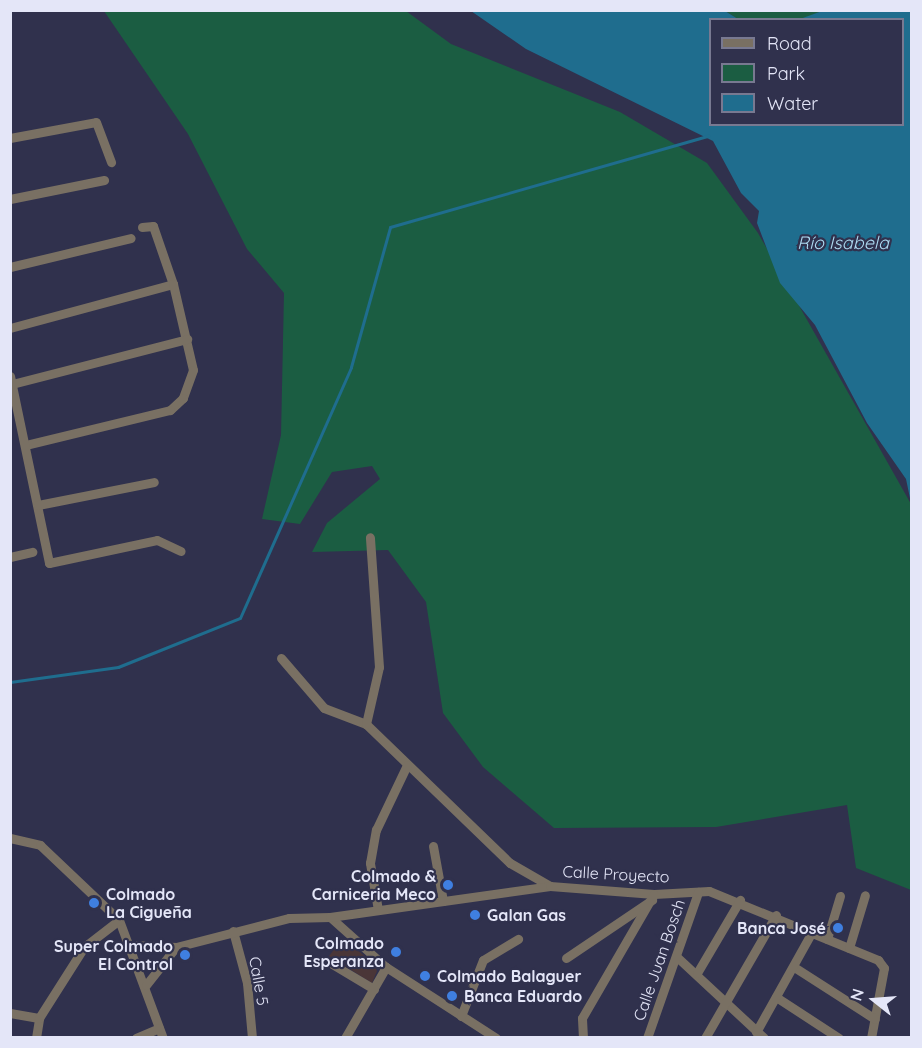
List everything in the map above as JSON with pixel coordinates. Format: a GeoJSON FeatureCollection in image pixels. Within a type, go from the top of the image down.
{"type":"FeatureCollection","features":[{"type":"Feature","properties":{"kind":"street"},"geometry":{"type":"LineString","coordinates":[[10,138],[96,122],[111,162]]}},
{"type":"Feature","properties":{"kind":"street"},"geometry":{"type":"LineString","coordinates":[[10,199],[104,180]]}},
{"type":"Feature","properties":{"kind":"street"},"geometry":{"type":"LineString","coordinates":[[25,445],[170,410],[183,398],[193,377],[187,339],[173,284],[153,226],[142,227]]}},
{"type":"Feature","properties":{"kind":"street"},"geometry":{"type":"LineString","coordinates":[[10,267],[131,238]]}},
{"type":"Feature","properties":{"kind":"street"},"geometry":{"type":"LineString","coordinates":[[10,328],[173,284]]}},
{"type":"Feature","properties":{"kind":"street"},"geometry":{"type":"LineString","coordinates":[[181,551],[157,540],[52,565],[11,380],[187,339]]}},
{"type":"Feature","properties":{"kind":"street"},"geometry":{"type":"LineString","coordinates":[[38,505],[154,482]]}},
{"type":"Feature","properties":{"kind":"street"},"geometry":{"type":"LineString","coordinates":[[366,724],[380,667],[370,537]]}},
{"type":"Feature","properties":{"kind":"street"},"geometry":{"type":"LineString","coordinates":[[10,557],[32,552]]}},
{"type":"Feature","properties":{"kind":"street"},"geometry":{"type":"LineString","coordinates":[[281,658],[324,708],[366,724],[510,863],[550,886]]}},
{"type":"Feature","properties":{"kind":"street"},"geometry":{"type":"LineString","coordinates":[[378,910],[370,863],[376,830],[407,765]]}},
{"type":"Feature","properties":{"kind":"street"},"geometry":{"type":"LineString","coordinates":[[10,838],[40,844],[119,920],[132,945],[161,1033],[136,1038]]}},
{"type":"Feature","properties":{"kind":"street"},"geometry":{"type":"LineString","coordinates":[[433,846],[443,901]]}},
{"type":"Feature","properties":{"kind":"street","name":"Calle Proyecto"},"geometry":{"type":"LineString","coordinates":[[132,945],[176,947],[289,918],[330,917],[550,886],[653,897],[698,892],[740,900],[878,960],[884,968],[875,1019]]}},
{"type":"Feature","properties":{"kind":"street","name":"Calle Juan Bosch"},"geometry":{"type":"LineString","coordinates":[[647,1038],[678,958],[698,892]]}},
{"type":"Feature","properties":{"kind":"street"},"geometry":{"type":"LineString","coordinates":[[849,948],[865,895]]}},
{"type":"Feature","properties":{"kind":"street"},"geometry":{"type":"LineString","coordinates":[[827,939],[840,896]]}},
{"type":"Feature","properties":{"kind":"street"},"geometry":{"type":"LineString","coordinates":[[566,957],[653,897]]}},
{"type":"Feature","properties":{"kind":"street"},"geometry":{"type":"LineString","coordinates":[[583,1038],[582,1018],[653,897]]}},
{"type":"Feature","properties":{"kind":"street"},"geometry":{"type":"LineString","coordinates":[[697,973],[740,900]]}},
{"type":"Feature","properties":{"kind":"street"},"geometry":{"type":"LineString","coordinates":[[705,1038],[722,1004],[776,915]]}},
{"type":"Feature","properties":{"kind":"street"},"geometry":{"type":"LineString","coordinates":[[330,917],[386,967],[496,1038]]}},
{"type":"Feature","properties":{"kind":"street"},"geometry":{"type":"LineString","coordinates":[[36,1038],[39,1018],[84,947],[119,920]]}},
{"type":"Feature","properties":{"kind":"street","name":"Calle 5"},"geometry":{"type":"LineString","coordinates":[[233,931],[247,983],[252,1038]]}},
{"type":"Feature","properties":{"kind":"street"},"geometry":{"type":"LineString","coordinates":[[678,958],[697,973],[722,1004],[760,1035],[776,997],[812,932]]}},
{"type":"Feature","properties":{"kind":"street"},"geometry":{"type":"LineString","coordinates":[[461,1016],[483,960],[518,939]]}},
{"type":"Feature","properties":{"kind":"street"},"geometry":{"type":"LineString","coordinates":[[146,985],[176,947]]}},
{"type":"Feature","properties":{"kind":"street"},"geometry":{"type":"LineString","coordinates":[[332,964],[374,989]]}},
{"type":"Feature","properties":{"kind":"street"},"geometry":{"type":"LineString","coordinates":[[345,1038],[386,967]]}},
{"type":"Feature","properties":{"kind":"street"},"geometry":{"type":"LineString","coordinates":[[794,967],[875,1019],[870,1038]]}},
{"type":"Feature","properties":{"kind":"street"},"geometry":{"type":"LineString","coordinates":[[776,997],[839,1038]]}},
{"type":"Feature","properties":{"kind":"street"},"geometry":{"type":"LineString","coordinates":[[10,1012],[39,1018]]}},
{"type":"Feature","properties":{"kind":"shaded area"},"geometry":{"type":"Polygon","coordinates":[[[343,938],[373,963],[377,971],[372,983],[329,956],[343,938]]]}},
{"type":"Feature","properties":{"kind":"green space"},"geometry":{"type":"Polygon","coordinates":[[[104,11],[406,11],[451,44],[620,112],[707,163],[758,233],[911,504],[911,890],[856,868],[847,805],[716,827],[554,828],[483,767],[443,713],[426,602],[388,550],[312,552],[327,523],[380,479],[372,466],[332,472],[300,524],[262,519],[281,435],[284,293],[247,249],[188,134],[104,11]]]}},
{"type":"Feature","properties":{"kind":"green space"},"geometry":{"type":"Polygon","coordinates":[[[725,11],[822,11],[805,18],[736,18],[725,11]]]}},
{"type":"Feature","properties":{"kind":"water","name":"Río Isabela"},"geometry":{"type":"Polygon","coordinates":[[[471,11],[725,11],[736,18],[709,18],[709,126],[904,126],[904,18],[803,18],[822,11],[911,11],[911,503],[906,479],[867,423],[815,325],[780,283],[757,223],[759,211],[741,193],[713,141],[526,49],[471,11]]]}},
{"type":"Feature","properties":{"kind":"waterway"},"geometry":{"type":"LineString","coordinates":[[10,682],[118,667],[240,618],[351,367],[390,227],[708,136]]}},
{"type":"Feature","properties":{"kind":"place","name":"Colmado & Carniceria Meco"},"geometry":{"type":"Point","coordinates":[448,885]}},
{"type":"Feature","properties":{"kind":"place","name":"Colmado La Cigueña"},"geometry":{"type":"Point","coordinates":[94,903]}},
{"type":"Feature","properties":{"kind":"place","name":"Galan Gas"},"geometry":{"type":"Point","coordinates":[475,915]}},
{"type":"Feature","properties":{"kind":"place","name":"Banca José"},"geometry":{"type":"Point","coordinates":[838,928]}},
{"type":"Feature","properties":{"kind":"place","name":"Colmado Esperanza"},"geometry":{"type":"Point","coordinates":[396,952]}},
{"type":"Feature","properties":{"kind":"place","name":"Super Colmado El Control"},"geometry":{"type":"Point","coordinates":[185,955]}},
{"type":"Feature","properties":{"kind":"place","name":"Colmado Balaguer"},"geometry":{"type":"Point","coordinates":[425,976]}},
{"type":"Feature","properties":{"kind":"place","name":"Banca Eduardo"},"geometry":{"type":"Point","coordinates":[452,996]}}]}
